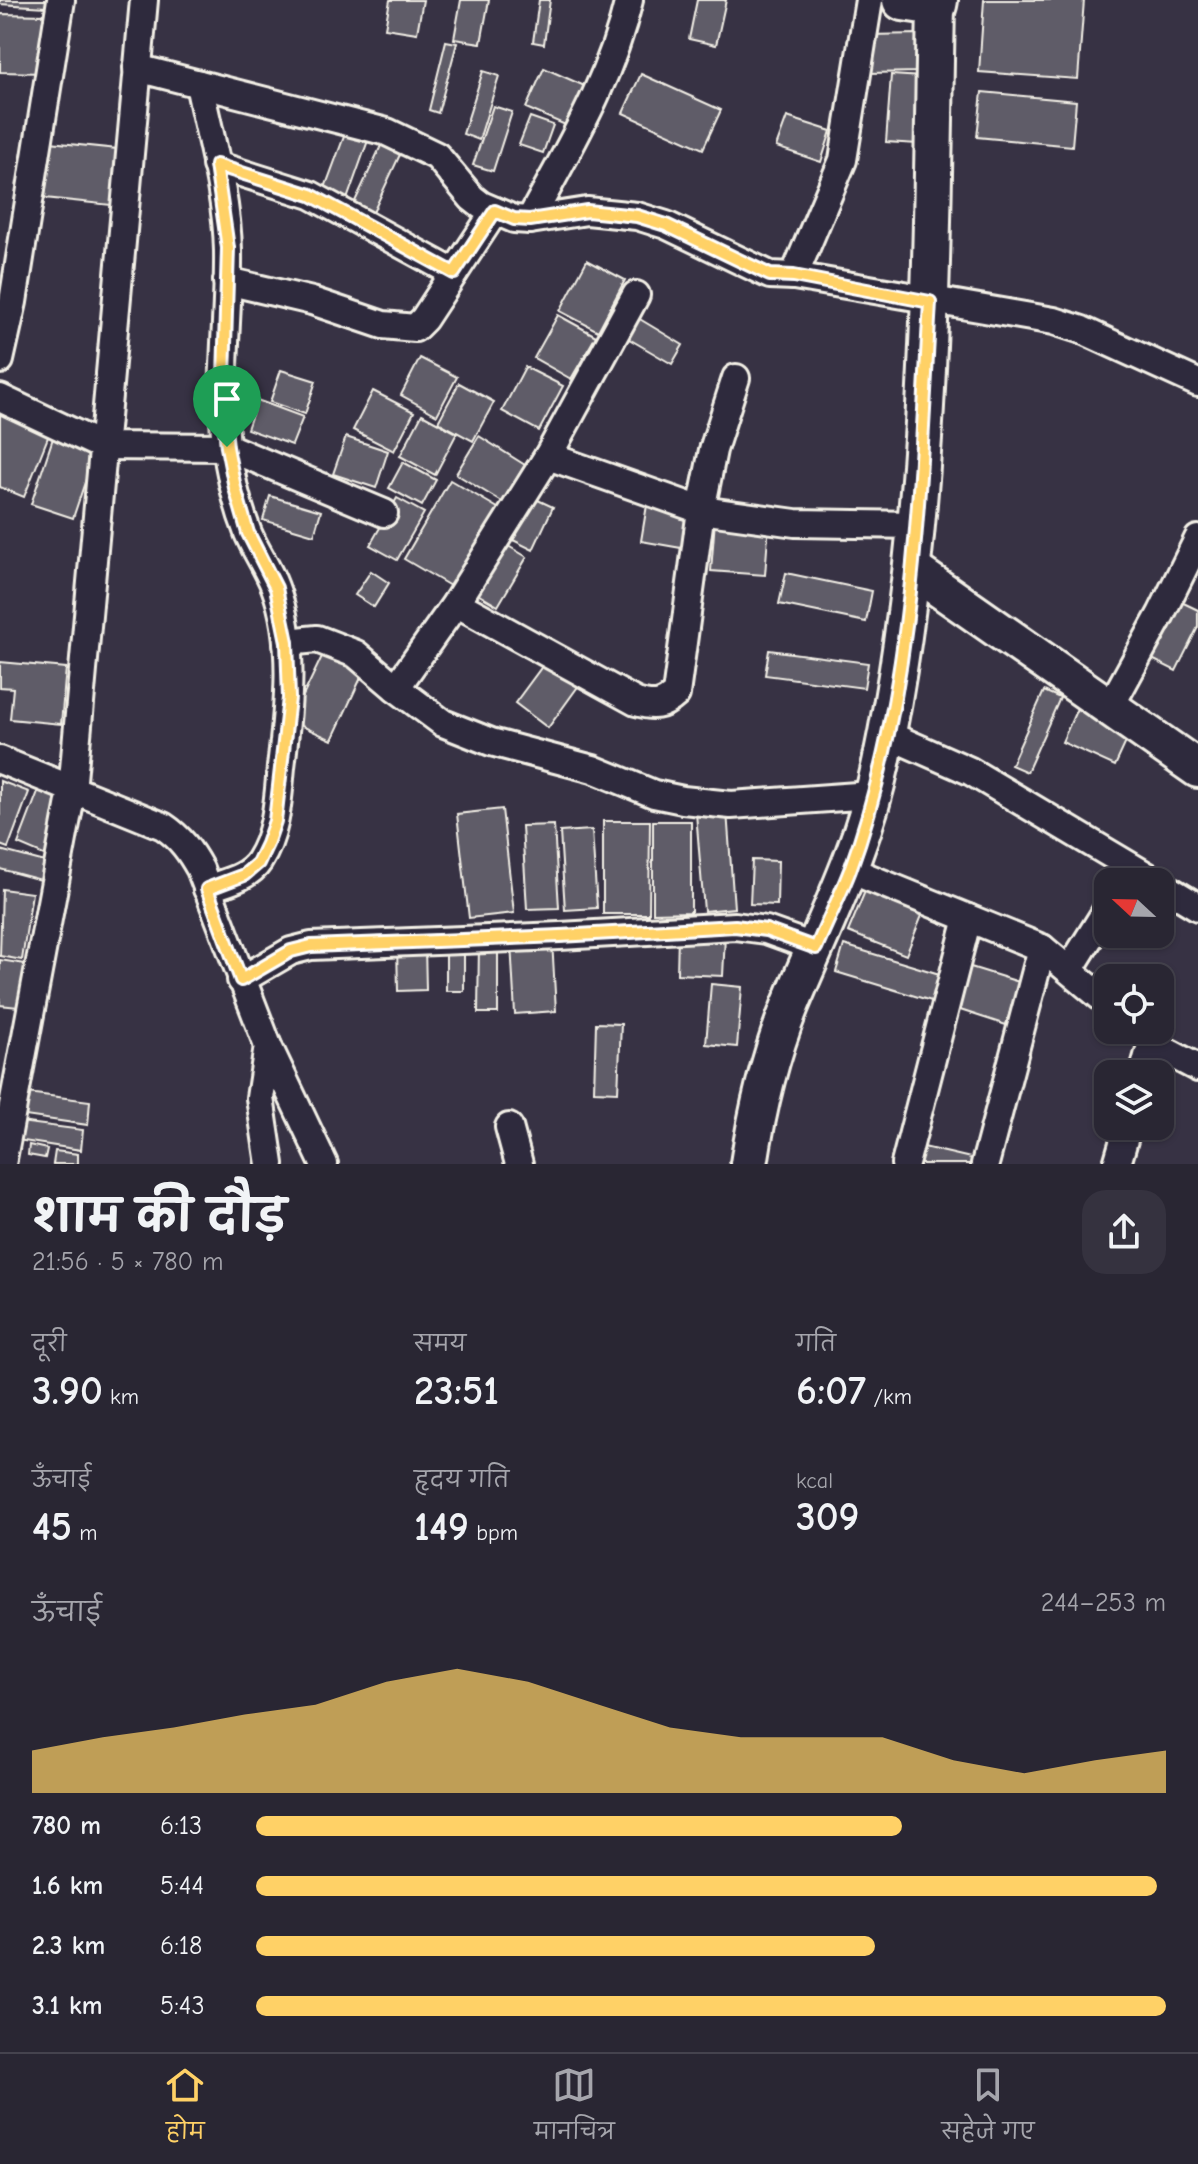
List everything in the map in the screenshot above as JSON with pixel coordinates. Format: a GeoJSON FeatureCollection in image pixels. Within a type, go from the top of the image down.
{"type":"FeatureCollection","features":[{"type":"Feature","properties":{"kind":"main road"},"geometry":{"type":"LineString","coordinates":[[749,1164],[769,1071],[789,1009],[850,870],[871,795],[886,734],[913,570],[930,302],[926,2]]}},
{"type":"Feature","properties":{"kind":"main road"},"geometry":{"type":"LineString","coordinates":[[913,570],[1198,769]]}},
{"type":"Feature","properties":{"kind":"street"},"geometry":{"type":"LineString","coordinates":[[0,360],[13,302],[61,0]]}},
{"type":"Feature","properties":{"kind":"street"},"geometry":{"type":"LineString","coordinates":[[2,1164],[72,791],[144,0]]}},
{"type":"Feature","properties":{"kind":"street"},"geometry":{"type":"LineString","coordinates":[[530,220],[598,95],[620,39],[629,0]]}},
{"type":"Feature","properties":{"kind":"street"},"geometry":{"type":"LineString","coordinates":[[794,276],[843,160],[869,0]]}},
{"type":"Feature","properties":{"kind":"street"},"geometry":{"type":"LineString","coordinates":[[137,68],[398,136],[437,156],[472,198],[514,219],[530,220],[587,211],[637,216],[666,225],[770,275],[794,276],[930,302],[1054,321],[1082,330],[1198,383]]}},
{"type":"Feature","properties":{"kind":"street"},"geometry":{"type":"LineString","coordinates":[[199,84],[216,165],[228,248],[223,409],[227,447],[248,533],[276,588],[287,642],[289,698],[271,833],[258,863],[244,875],[207,889]]}},
{"type":"Feature","properties":{"kind":"street"},"geometry":{"type":"LineString","coordinates":[[216,165],[311,195],[454,273]]}},
{"type":"Feature","properties":{"kind":"street"},"geometry":{"type":"LineString","coordinates":[[227,281],[312,301],[383,325],[415,328],[495,211]]}},
{"type":"Feature","properties":{"kind":"street"},"geometry":{"type":"LineString","coordinates":[[396,688],[456,603],[548,456],[636,295]]}},
{"type":"Feature","properties":{"kind":"street"},"geometry":{"type":"LineString","coordinates":[[456,603],[636,702],[658,706],[676,694],[701,510],[713,450],[736,378]]}},
{"type":"Feature","properties":{"kind":"street"},"geometry":{"type":"LineString","coordinates":[[0,398],[102,446],[227,447],[384,513]]}},
{"type":"Feature","properties":{"kind":"street"},"geometry":{"type":"LineString","coordinates":[[548,456],[701,510],[795,523],[916,525]]}},
{"type":"Feature","properties":{"kind":"street"},"geometry":{"type":"LineString","coordinates":[[1110,707],[1198,539]]}},
{"type":"Feature","properties":{"kind":"street"},"geometry":{"type":"LineString","coordinates":[[287,642],[317,639],[356,654],[443,723],[491,742],[593,769],[654,794],[731,805],[871,795]]}},
{"type":"Feature","properties":{"kind":"street"},"geometry":{"type":"LineString","coordinates":[[886,734],[970,771],[1117,868]]}},
{"type":"Feature","properties":{"kind":"street"},"geometry":{"type":"LineString","coordinates":[[0,760],[143,817],[177,835],[190,851],[268,1046],[324,1164]]}},
{"type":"Feature","properties":{"kind":"street"},"geometry":{"type":"LineString","coordinates":[[850,870],[1042,948],[1094,990]]}},
{"type":"Feature","properties":{"kind":"street"},"geometry":{"type":"LineString","coordinates":[[1174,892],[1198,907]]}},
{"type":"Feature","properties":{"kind":"street"},"geometry":{"type":"LineString","coordinates":[[905,1164],[968,918]]}},
{"type":"Feature","properties":{"kind":"street"},"geometry":{"type":"LineString","coordinates":[[241,980],[291,951],[311,946],[735,926],[766,930],[816,948]]}},
{"type":"Feature","properties":{"kind":"street"},"geometry":{"type":"LineString","coordinates":[[1070,969],[1094,930]]}},
{"type":"Feature","properties":{"kind":"street"},"geometry":{"type":"LineString","coordinates":[[985,1164],[1042,948]]}},
{"type":"Feature","properties":{"kind":"street"},"geometry":{"type":"LineString","coordinates":[[1158,1044],[1198,1068]]}},
{"type":"Feature","properties":{"kind":"street"},"geometry":{"type":"LineString","coordinates":[[268,1046],[260,1098],[270,1164]]}},
{"type":"Feature","properties":{"kind":"street"},"geometry":{"type":"LineString","coordinates":[[509,1127],[519,1164]]}},
{"type":"Feature","properties":{"kind":"street"},"geometry":{"type":"LineString","coordinates":[[1117,1164],[1124,1140]]}},
{"type":"Feature","properties":{"kind":"building"},"geometry":{"type":"Polygon","coordinates":[[[0,0],[47,0],[46,7],[0,4],[0,0]]]}},
{"type":"Feature","properties":{"kind":"building"},"geometry":{"type":"Polygon","coordinates":[[[390,0],[423,0],[417,33],[385,28],[390,0]]]}},
{"type":"Feature","properties":{"kind":"building"},"geometry":{"type":"Polygon","coordinates":[[[461,0],[489,0],[481,43],[454,39],[461,0]]]}},
{"type":"Feature","properties":{"kind":"building"},"geometry":{"type":"Polygon","coordinates":[[[539,0],[550,0],[544,44],[533,42],[539,0]]]}},
{"type":"Feature","properties":{"kind":"building"},"geometry":{"type":"Polygon","coordinates":[[[697,0],[726,0],[716,45],[689,39],[697,0]]]}},
{"type":"Feature","properties":{"kind":"building"},"geometry":{"type":"Polygon","coordinates":[[[984,0],[1084,0],[1078,79],[979,72],[984,0]]]}},
{"type":"Feature","properties":{"kind":"building"},"geometry":{"type":"Polygon","coordinates":[[[0,14],[46,15],[44,73],[0,72],[0,14]]]}},
{"type":"Feature","properties":{"kind":"building"},"geometry":{"type":"Polygon","coordinates":[[[919,34],[920,72],[868,73],[868,35],[919,34]]]}},
{"type":"Feature","properties":{"kind":"building"},"geometry":{"type":"Polygon","coordinates":[[[446,41],[457,43],[438,113],[429,110],[446,41]]]}},
{"type":"Feature","properties":{"kind":"building"},"geometry":{"type":"Polygon","coordinates":[[[544,68],[587,87],[570,127],[526,108],[544,68]]]}},
{"type":"Feature","properties":{"kind":"building"},"geometry":{"type":"Polygon","coordinates":[[[483,71],[499,76],[479,140],[463,134],[483,71]]]}},
{"type":"Feature","properties":{"kind":"building"},"geometry":{"type":"Polygon","coordinates":[[[641,74],[721,110],[703,149],[623,113],[641,74]]]}},
{"type":"Feature","properties":{"kind":"building"},"geometry":{"type":"Polygon","coordinates":[[[891,75],[922,77],[918,144],[886,142],[891,75]]]}},
{"type":"Feature","properties":{"kind":"building"},"geometry":{"type":"Polygon","coordinates":[[[982,92],[1076,101],[1072,146],[977,137],[982,92]]]}},
{"type":"Feature","properties":{"kind":"building"},"geometry":{"type":"Polygon","coordinates":[[[493,106],[512,112],[493,171],[473,165],[493,106]]]}},
{"type":"Feature","properties":{"kind":"building"},"geometry":{"type":"Polygon","coordinates":[[[530,117],[553,125],[543,153],[519,145],[530,117]]]}},
{"type":"Feature","properties":{"kind":"building"},"geometry":{"type":"Polygon","coordinates":[[[787,117],[831,131],[821,162],[776,147],[787,117]]]}},
{"type":"Feature","properties":{"kind":"building"},"geometry":{"type":"Polygon","coordinates":[[[349,123],[371,132],[345,205],[322,196],[349,123]]]}},
{"type":"Feature","properties":{"kind":"building"},"geometry":{"type":"Polygon","coordinates":[[[385,137],[404,146],[370,219],[351,210],[385,137]]]}},
{"type":"Feature","properties":{"kind":"building"},"geometry":{"type":"Polygon","coordinates":[[[50,142],[117,149],[111,205],[45,198],[50,142]]]}},
{"type":"Feature","properties":{"kind":"building"},"geometry":{"type":"Polygon","coordinates":[[[587,260],[625,280],[598,331],[560,311],[587,260]]]}},
{"type":"Feature","properties":{"kind":"building"},"geometry":{"type":"Polygon","coordinates":[[[628,312],[683,345],[672,364],[617,332],[628,312]]]}},
{"type":"Feature","properties":{"kind":"building"},"geometry":{"type":"Polygon","coordinates":[[[558,315],[596,336],[571,379],[534,358],[558,315]]]}},
{"type":"Feature","properties":{"kind":"building"},"geometry":{"type":"Polygon","coordinates":[[[420,358],[457,377],[437,415],[401,395],[420,358]]]}},
{"type":"Feature","properties":{"kind":"building"},"geometry":{"type":"Polygon","coordinates":[[[525,367],[563,386],[539,431],[502,411],[525,367]]]}},
{"type":"Feature","properties":{"kind":"building"},"geometry":{"type":"Polygon","coordinates":[[[281,370],[316,381],[305,414],[270,402],[281,370]]]}},
{"type":"Feature","properties":{"kind":"building"},"geometry":{"type":"Polygon","coordinates":[[[459,383],[494,402],[473,441],[438,422],[459,383]]]}},
{"type":"Feature","properties":{"kind":"building"},"geometry":{"type":"Polygon","coordinates":[[[373,391],[414,412],[394,451],[353,430],[373,391]]]}},
{"type":"Feature","properties":{"kind":"building"},"geometry":{"type":"Polygon","coordinates":[[[257,400],[303,417],[292,445],[247,429],[257,400]]]}},
{"type":"Feature","properties":{"kind":"building"},"geometry":{"type":"Polygon","coordinates":[[[0,411],[50,432],[24,497],[0,487],[0,411]]]}},
{"type":"Feature","properties":{"kind":"building"},"geometry":{"type":"Polygon","coordinates":[[[422,414],[457,433],[435,475],[400,456],[422,414]]]}},
{"type":"Feature","properties":{"kind":"building"},"geometry":{"type":"Polygon","coordinates":[[[55,432],[97,446],[73,518],[31,504],[55,432]]]}},
{"type":"Feature","properties":{"kind":"building"},"geometry":{"type":"Polygon","coordinates":[[[479,436],[525,465],[502,502],[456,474],[479,436]]]}},
{"type":"Feature","properties":{"kind":"building"},"geometry":{"type":"Polygon","coordinates":[[[346,437],[388,451],[376,488],[333,474],[346,437]]]}},
{"type":"Feature","properties":{"kind":"building"},"geometry":{"type":"Polygon","coordinates":[[[403,462],[436,480],[422,506],[389,488],[403,462]]]}},
{"type":"Feature","properties":{"kind":"building"},"geometry":{"type":"Polygon","coordinates":[[[450,480],[503,511],[457,590],[404,559],[450,480]]]}},
{"type":"Feature","properties":{"kind":"building"},"geometry":{"type":"Polygon","coordinates":[[[527,495],[553,507],[533,550],[507,537],[527,495]]]}},
{"type":"Feature","properties":{"kind":"building"},"geometry":{"type":"Polygon","coordinates":[[[270,496],[321,511],[314,535],[263,520],[270,496]]]}},
{"type":"Feature","properties":{"kind":"building"},"geometry":{"type":"Polygon","coordinates":[[[397,498],[424,513],[397,560],[370,545],[397,498]]]}},
{"type":"Feature","properties":{"kind":"building"},"geometry":{"type":"Polygon","coordinates":[[[647,505],[693,514],[687,549],[641,541],[647,505]]]}},
{"type":"Feature","properties":{"kind":"building"},"geometry":{"type":"Polygon","coordinates":[[[715,520],[769,523],[765,575],[711,571],[715,520]]]}},
{"type":"Feature","properties":{"kind":"building"},"geometry":{"type":"Polygon","coordinates":[[[503,543],[527,557],[498,606],[474,592],[503,543]]]}},
{"type":"Feature","properties":{"kind":"building"},"geometry":{"type":"Polygon","coordinates":[[[371,571],[389,583],[374,607],[355,595],[371,571]]]}},
{"type":"Feature","properties":{"kind":"building"},"geometry":{"type":"Polygon","coordinates":[[[786,573],[872,591],[866,622],[779,604],[786,573]]]}},
{"type":"Feature","properties":{"kind":"building"},"geometry":{"type":"Polygon","coordinates":[[[1173,598],[1198,610],[1198,627],[1176,671],[1144,655],[1173,598]]]}},
{"type":"Feature","properties":{"kind":"building"},"geometry":{"type":"Polygon","coordinates":[[[326,648],[366,667],[332,740],[291,721],[326,648]]]}},
{"type":"Feature","properties":{"kind":"building"},"geometry":{"type":"Polygon","coordinates":[[[769,650],[868,663],[864,688],[765,675],[769,650]]]}},
{"type":"Feature","properties":{"kind":"building"},"geometry":{"type":"Polygon","coordinates":[[[549,657],[582,681],[548,728],[515,703],[549,657]]]}},
{"type":"Feature","properties":{"kind":"building"},"geometry":{"type":"Polygon","coordinates":[[[0,662],[66,668],[61,724],[10,719],[13,688],[0,687],[0,662]]]}},
{"type":"Feature","properties":{"kind":"building"},"geometry":{"type":"Polygon","coordinates":[[[1044,691],[1060,698],[1027,772],[1011,765],[1044,691]]]}},
{"type":"Feature","properties":{"kind":"building"},"geometry":{"type":"Polygon","coordinates":[[[1078,706],[1132,729],[1115,766],[1062,742],[1078,706]]]}},
{"type":"Feature","properties":{"kind":"building"},"geometry":{"type":"Polygon","coordinates":[[[0,781],[29,792],[8,848],[0,845],[0,781]]]}},
{"type":"Feature","properties":{"kind":"building"},"geometry":{"type":"Polygon","coordinates":[[[39,789],[63,800],[46,856],[18,844],[39,789]]]}},
{"type":"Feature","properties":{"kind":"building"},"geometry":{"type":"Polygon","coordinates":[[[502,809],[514,913],[469,918],[457,814],[502,809]]]}},
{"type":"Feature","properties":{"kind":"building"},"geometry":{"type":"Polygon","coordinates":[[[727,811],[734,908],[704,911],[696,813],[727,811]]]}},
{"type":"Feature","properties":{"kind":"building"},"geometry":{"type":"Polygon","coordinates":[[[603,821],[650,821],[649,914],[603,914],[603,821]]]}},
{"type":"Feature","properties":{"kind":"building"},"geometry":{"type":"Polygon","coordinates":[[[653,821],[691,821],[691,912],[653,913],[653,821]]]}},
{"type":"Feature","properties":{"kind":"building"},"geometry":{"type":"Polygon","coordinates":[[[554,825],[559,908],[527,909],[522,826],[554,825]]]}},
{"type":"Feature","properties":{"kind":"building"},"geometry":{"type":"Polygon","coordinates":[[[592,830],[597,908],[565,910],[560,832],[592,830]]]}},
{"type":"Feature","properties":{"kind":"building"},"geometry":{"type":"Polygon","coordinates":[[[0,850],[45,862],[41,880],[0,869],[0,850]]]}},
{"type":"Feature","properties":{"kind":"building"},"geometry":{"type":"Polygon","coordinates":[[[752,860],[778,861],[777,905],[750,904],[752,860]]]}},
{"type":"Feature","properties":{"kind":"building"},"geometry":{"type":"Polygon","coordinates":[[[868,884],[925,908],[906,955],[848,932],[868,884]]]}},
{"type":"Feature","properties":{"kind":"building"},"geometry":{"type":"Polygon","coordinates":[[[2,889],[32,893],[22,960],[0,956],[2,889]]]}},
{"type":"Feature","properties":{"kind":"building"},"geometry":{"type":"Polygon","coordinates":[[[678,935],[725,936],[723,976],[677,974],[678,935]]]}},
{"type":"Feature","properties":{"kind":"building"},"geometry":{"type":"Polygon","coordinates":[[[552,940],[556,1011],[515,1014],[511,943],[552,940]]]}},
{"type":"Feature","properties":{"kind":"building"},"geometry":{"type":"Polygon","coordinates":[[[446,944],[464,944],[464,991],[446,991],[446,944]]]}},
{"type":"Feature","properties":{"kind":"building"},"geometry":{"type":"Polygon","coordinates":[[[479,944],[498,944],[498,1013],[478,1013],[479,944]]]}},
{"type":"Feature","properties":{"kind":"building"},"geometry":{"type":"Polygon","coordinates":[[[397,945],[425,945],[426,990],[398,991],[397,945]]]}},
{"type":"Feature","properties":{"kind":"building"},"geometry":{"type":"Polygon","coordinates":[[[844,945],[946,976],[938,1003],[836,972],[844,945]]]}},
{"type":"Feature","properties":{"kind":"building"},"geometry":{"type":"Polygon","coordinates":[[[0,960],[25,964],[18,1007],[0,1005],[0,960]]]}},
{"type":"Feature","properties":{"kind":"building"},"geometry":{"type":"Polygon","coordinates":[[[961,964],[1019,982],[1006,1025],[948,1006],[961,964]]]}},
{"type":"Feature","properties":{"kind":"building"},"geometry":{"type":"Polygon","coordinates":[[[711,984],[742,987],[737,1047],[706,1044],[711,984]]]}},
{"type":"Feature","properties":{"kind":"building"},"geometry":{"type":"Polygon","coordinates":[[[596,1023],[621,1024],[618,1092],[594,1091],[596,1023]]]}},
{"type":"Feature","properties":{"kind":"building"},"geometry":{"type":"Polygon","coordinates":[[[27,1093],[90,1101],[88,1125],[25,1116],[27,1093]]]}},
{"type":"Feature","properties":{"kind":"building"},"geometry":{"type":"Polygon","coordinates":[[[20,1122],[83,1130],[81,1150],[17,1140],[20,1122]]]}},
{"type":"Feature","properties":{"kind":"building"},"geometry":{"type":"Polygon","coordinates":[[[29,1145],[47,1149],[45,1158],[28,1155],[29,1145]]]}},
{"type":"Feature","properties":{"kind":"building"},"geometry":{"type":"Polygon","coordinates":[[[915,1145],[975,1159],[974,1164],[910,1164],[915,1145]]]}},
{"type":"Feature","properties":{"kind":"building"},"geometry":{"type":"Polygon","coordinates":[[[55,1151],[78,1154],[78,1164],[53,1164],[55,1151]]]}},
{"type":"Feature","properties":{"kind":"route"},"geometry":{"type":"LineString","coordinates":[[216,165],[311,195],[454,273],[495,211],[514,219],[530,220],[570,212],[607,212],[637,216],[666,225],[770,275],[794,276],[930,302],[913,570],[896,683],[880,766],[850,870],[816,948],[766,930],[735,926],[311,946],[291,951],[241,980],[207,889],[244,875],[258,863],[267,844],[275,821],[289,698],[287,642],[276,588],[248,533],[227,447],[223,409],[228,248],[216,165]]}}]}
